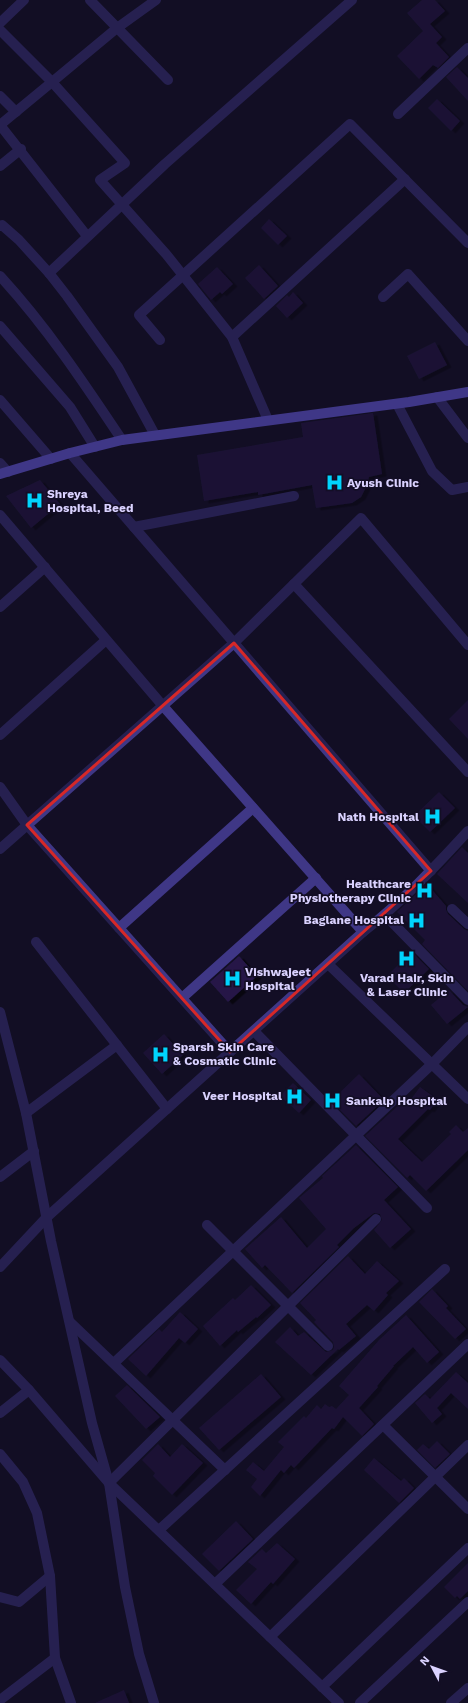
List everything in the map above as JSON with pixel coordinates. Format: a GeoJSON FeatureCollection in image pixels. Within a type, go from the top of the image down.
{"type":"FeatureCollection","features":[{"type":"Feature","properties":{"kind":"main road"},"geometry":{"type":"LineString","coordinates":[[4,473],[70,453],[122,440],[397,404],[468,392]]}},
{"type":"Feature","properties":{"kind":"street"},"geometry":{"type":"LineString","coordinates":[[0,23],[24,0]]}},
{"type":"Feature","properties":{"kind":"street"},"geometry":{"type":"LineString","coordinates":[[90,0],[168,80]]}},
{"type":"Feature","properties":{"kind":"street"},"geometry":{"type":"LineString","coordinates":[[87,236],[21,149],[0,125],[117,28],[156,0]]}},
{"type":"Feature","properties":{"kind":"street"},"geometry":{"type":"LineString","coordinates":[[49,273],[165,164],[352,0]]}},
{"type":"Feature","properties":{"kind":"street"},"geometry":{"type":"LineString","coordinates":[[0,30],[52,82],[125,163],[100,180],[183,276],[232,337],[268,420]]}},
{"type":"Feature","properties":{"kind":"street"},"geometry":{"type":"LineString","coordinates":[[398,114],[468,48]]}},
{"type":"Feature","properties":{"kind":"street"},"geometry":{"type":"LineString","coordinates":[[0,96],[16,112]]}},
{"type":"Feature","properties":{"kind":"street"},"geometry":{"type":"LineString","coordinates":[[160,340],[139,315],[350,124],[468,243]]}},
{"type":"Feature","properties":{"kind":"street"},"geometry":{"type":"LineString","coordinates":[[0,166],[21,149]]}},
{"type":"Feature","properties":{"kind":"street"},"geometry":{"type":"LineString","coordinates":[[232,337],[405,179]]}},
{"type":"Feature","properties":{"kind":"street"},"geometry":{"type":"LineString","coordinates":[[0,226],[2,225],[19,240],[49,273],[118,368],[155,435]]}},
{"type":"Feature","properties":{"kind":"street"},"geometry":{"type":"LineString","coordinates":[[383,297],[408,274],[468,341]]}},
{"type":"Feature","properties":{"kind":"street"},"geometry":{"type":"LineString","coordinates":[[0,276],[15,292],[65,354],[122,440]]}},
{"type":"Feature","properties":{"kind":"street"},"geometry":{"type":"LineString","coordinates":[[0,326],[70,407],[95,447]]}},
{"type":"Feature","properties":{"kind":"street"},"geometry":{"type":"LineString","coordinates":[[437,397],[468,438]]}},
{"type":"Feature","properties":{"kind":"street"},"geometry":{"type":"LineString","coordinates":[[0,400],[51,459]]}},
{"type":"Feature","properties":{"kind":"street"},"geometry":{"type":"LineString","coordinates":[[397,404],[432,472],[452,490],[468,488]]}},
{"type":"Feature","properties":{"kind":"street"},"geometry":{"type":"LineString","coordinates":[[70,453],[431,871]]}},
{"type":"Feature","properties":{"kind":"street"},"geometry":{"type":"LineString","coordinates":[[0,463],[4,473]]}},
{"type":"Feature","properties":{"kind":"street"},"geometry":{"type":"LineString","coordinates":[[134,527],[294,496]]}},
{"type":"Feature","properties":{"kind":"street"},"geometry":{"type":"LineString","coordinates":[[0,515],[163,706],[364,932]]}},
{"type":"Feature","properties":{"kind":"street"},"geometry":{"type":"LineString","coordinates":[[0,848],[234,643],[361,518],[468,645]]}},
{"type":"Feature","properties":{"kind":"street"},"geometry":{"type":"LineString","coordinates":[[0,607],[45,567]]}},
{"type":"Feature","properties":{"kind":"street"},"geometry":{"type":"LineString","coordinates":[[294,584],[468,772]]}},
{"type":"Feature","properties":{"kind":"street"},"geometry":{"type":"LineString","coordinates":[[0,735],[106,640]]}},
{"type":"Feature","properties":{"kind":"street"},"geometry":{"type":"LineString","coordinates":[[0,787],[28,825],[230,1052]]}},
{"type":"Feature","properties":{"kind":"street"},"geometry":{"type":"LineString","coordinates":[[119,928],[253,808]]}},
{"type":"Feature","properties":{"kind":"street"},"geometry":{"type":"LineString","coordinates":[[0,1267],[47,1217],[328,964],[385,915],[431,871],[468,831]]}},
{"type":"Feature","properties":{"kind":"street"},"geometry":{"type":"LineString","coordinates":[[182,998],[316,878]]}},
{"type":"Feature","properties":{"kind":"street"},"geometry":{"type":"LineString","coordinates":[[452,909],[468,924]]}},
{"type":"Feature","properties":{"kind":"street"},"geometry":{"type":"LineString","coordinates":[[385,915],[468,1000]]}},
{"type":"Feature","properties":{"kind":"street"},"geometry":{"type":"LineString","coordinates":[[36,942],[167,1109]]}},
{"type":"Feature","properties":{"kind":"street"},"geometry":{"type":"LineString","coordinates":[[328,964],[468,1099]]}},
{"type":"Feature","properties":{"kind":"street"},"geometry":{"type":"LineString","coordinates":[[0,1012],[26,1113],[51,1241],[92,1423],[109,1483],[125,1587],[139,1654],[154,1703]]}},
{"type":"Feature","properties":{"kind":"street"},"geometry":{"type":"LineString","coordinates":[[114,1364],[432,1064],[468,1027]]}},
{"type":"Feature","properties":{"kind":"street"},"geometry":{"type":"LineString","coordinates":[[254,1031],[427,1208]]}},
{"type":"Feature","properties":{"kind":"street"},"geometry":{"type":"LineString","coordinates":[[26,1113],[117,1045]]}},
{"type":"Feature","properties":{"kind":"street"},"geometry":{"type":"LineString","coordinates":[[0,1177],[34,1151]]}},
{"type":"Feature","properties":{"kind":"street"},"geometry":{"type":"LineString","coordinates":[[109,1483],[376,1219]]}},
{"type":"Feature","properties":{"kind":"street"},"geometry":{"type":"LineString","coordinates":[[206,1225],[328,1346]]}},
{"type":"Feature","properties":{"kind":"street"},"geometry":{"type":"LineString","coordinates":[[159,1530],[445,1269]]}},
{"type":"Feature","properties":{"kind":"street"},"geometry":{"type":"LineString","coordinates":[[70,1322],[225,1470]]}},
{"type":"Feature","properties":{"kind":"street"},"geometry":{"type":"LineString","coordinates":[[215,1584],[468,1344]]}},
{"type":"Feature","properties":{"kind":"street"},"geometry":{"type":"LineString","coordinates":[[0,1360],[29,1390],[109,1483],[338,1703]]}},
{"type":"Feature","properties":{"kind":"street"},"geometry":{"type":"LineString","coordinates":[[0,1413],[29,1390]]}},
{"type":"Feature","properties":{"kind":"street"},"geometry":{"type":"LineString","coordinates":[[383,1425],[468,1509]]}},
{"type":"Feature","properties":{"kind":"street"},"geometry":{"type":"LineString","coordinates":[[270,1637],[468,1445]]}},
{"type":"Feature","properties":{"kind":"street"},"geometry":{"type":"LineString","coordinates":[[0,1454],[23,1482],[37,1513],[50,1576],[55,1658],[71,1703]]}},
{"type":"Feature","properties":{"kind":"street"},"geometry":{"type":"LineString","coordinates":[[322,1687],[468,1548]]}},
{"type":"Feature","properties":{"kind":"street"},"geometry":{"type":"LineString","coordinates":[[0,1597],[18,1602],[50,1576]]}},
{"type":"Feature","properties":{"kind":"street"},"geometry":{"type":"LineString","coordinates":[[360,1703],[468,1602]]}},
{"type":"Feature","properties":{"kind":"street"},"geometry":{"type":"LineString","coordinates":[[0,1700],[55,1658]]}},
{"type":"Feature","properties":{"kind":"street"},"geometry":{"type":"LineString","coordinates":[[451,1703],[468,1688]]}},
{"type":"Feature","properties":{"kind":"highlighted area"},"geometry":{"type":"Polygon","coordinates":[[[234,643],[431,871],[230,1052],[27,825],[234,643]]]}},
{"type":"Feature","properties":{"kind":"building"},"geometry":{"type":"Polygon","coordinates":[[[422,0],[435,0],[445,11],[430,24],[442,37],[436,43],[449,57],[438,68],[433,65],[419,79],[397,56],[423,31],[407,13],[422,0]]]}},
{"type":"Feature","properties":{"kind":"building"},"geometry":{"type":"Polygon","coordinates":[[[457,67],[468,78],[468,101],[446,77],[457,67]]]}},
{"type":"Feature","properties":{"kind":"building"},"geometry":{"type":"Polygon","coordinates":[[[437,99],[460,121],[451,131],[428,108],[437,99]]]}},
{"type":"Feature","properties":{"kind":"building"},"geometry":{"type":"Polygon","coordinates":[[[269,219],[287,236],[278,245],[261,228],[269,219]]]}},
{"type":"Feature","properties":{"kind":"building"},"geometry":{"type":"Polygon","coordinates":[[[259,265],[278,286],[264,299],[245,278],[259,265]]]}},
{"type":"Feature","properties":{"kind":"building"},"geometry":{"type":"Polygon","coordinates":[[[217,267],[233,284],[222,294],[220,292],[211,300],[198,284],[217,267]]]}},
{"type":"Feature","properties":{"kind":"building"},"geometry":{"type":"Polygon","coordinates":[[[293,292],[303,303],[287,318],[276,306],[287,295],[289,297],[293,292]]]}},
{"type":"Feature","properties":{"kind":"building"},"geometry":{"type":"Polygon","coordinates":[[[435,342],[447,365],[419,379],[407,356],[435,342]]]}},
{"type":"Feature","properties":{"kind":"building"},"geometry":{"type":"Polygon","coordinates":[[[373,413],[382,474],[369,477],[361,497],[352,503],[316,508],[312,485],[258,495],[258,492],[204,501],[197,455],[303,437],[301,423],[373,413]]]}},
{"type":"Feature","properties":{"kind":"building"},"geometry":{"type":"Polygon","coordinates":[[[40,480],[60,504],[31,528],[6,496],[40,480]]]}},
{"type":"Feature","properties":{"kind":"building"},"geometry":{"type":"Polygon","coordinates":[[[468,700],[468,739],[449,719],[468,700]]]}},
{"type":"Feature","properties":{"kind":"building"},"geometry":{"type":"Polygon","coordinates":[[[439,792],[455,808],[430,832],[414,816],[439,792]]]}},
{"type":"Feature","properties":{"kind":"building"},"geometry":{"type":"Polygon","coordinates":[[[462,847],[468,853],[468,903],[437,874],[462,847]]]}},
{"type":"Feature","properties":{"kind":"building"},"geometry":{"type":"Polygon","coordinates":[[[427,884],[446,906],[448,914],[468,931],[468,991],[422,944],[425,940],[397,912],[427,884]]]}},
{"type":"Feature","properties":{"kind":"building"},"geometry":{"type":"Polygon","coordinates":[[[413,953],[429,969],[404,993],[387,976],[407,956],[409,958],[413,953]]]}},
{"type":"Feature","properties":{"kind":"building"},"geometry":{"type":"Polygon","coordinates":[[[239,956],[257,976],[228,1002],[210,982],[239,956]]]}},
{"type":"Feature","properties":{"kind":"building"},"geometry":{"type":"Polygon","coordinates":[[[449,990],[463,1005],[468,1007],[447,1024],[431,1005],[449,990]]]}},
{"type":"Feature","properties":{"kind":"building"},"geometry":{"type":"Polygon","coordinates":[[[164,1034],[183,1055],[162,1074],[143,1053],[164,1034]]]}},
{"type":"Feature","properties":{"kind":"building"},"geometry":{"type":"Polygon","coordinates":[[[359,1074],[384,1100],[356,1126],[331,1101],[359,1074]]]}},
{"type":"Feature","properties":{"kind":"building"},"geometry":{"type":"Polygon","coordinates":[[[293,1083],[311,1100],[299,1113],[280,1096],[293,1083]]]}},
{"type":"Feature","properties":{"kind":"building"},"geometry":{"type":"Polygon","coordinates":[[[420,1087],[438,1100],[430,1110],[428,1109],[398,1139],[422,1162],[451,1134],[449,1132],[456,1125],[463,1132],[468,1128],[468,1150],[426,1191],[410,1175],[407,1178],[365,1136],[402,1102],[406,1106],[420,1087]]]}},
{"type":"Feature","properties":{"kind":"building"},"geometry":{"type":"Polygon","coordinates":[[[356,1145],[398,1187],[384,1200],[411,1229],[390,1248],[374,1230],[382,1220],[380,1214],[374,1213],[354,1228],[337,1245],[339,1247],[292,1293],[265,1265],[262,1268],[245,1249],[281,1217],[307,1248],[326,1229],[299,1198],[323,1178],[322,1176],[356,1145]]]}},
{"type":"Feature","properties":{"kind":"building"},"geometry":{"type":"Polygon","coordinates":[[[348,1256],[365,1274],[377,1261],[399,1281],[386,1293],[388,1295],[374,1311],[367,1305],[346,1324],[356,1336],[339,1350],[338,1349],[311,1375],[275,1342],[290,1327],[298,1336],[304,1332],[326,1352],[333,1350],[333,1342],[314,1322],[316,1320],[300,1303],[348,1256]]]}},
{"type":"Feature","properties":{"kind":"building"},"geometry":{"type":"Polygon","coordinates":[[[251,1285],[271,1305],[238,1332],[237,1330],[220,1346],[203,1326],[233,1298],[235,1300],[251,1285]]]}},
{"type":"Feature","properties":{"kind":"building"},"geometry":{"type":"Polygon","coordinates":[[[432,1289],[448,1306],[446,1308],[466,1329],[455,1339],[419,1302],[432,1289]]]}},
{"type":"Feature","properties":{"kind":"building"},"geometry":{"type":"Polygon","coordinates":[[[180,1312],[198,1329],[185,1343],[179,1338],[146,1376],[128,1359],[159,1329],[162,1332],[180,1312]]]}},
{"type":"Feature","properties":{"kind":"building"},"geometry":{"type":"Polygon","coordinates":[[[406,1315],[439,1352],[427,1363],[413,1347],[393,1366],[377,1386],[378,1387],[359,1408],[374,1424],[362,1436],[343,1417],[334,1429],[332,1428],[294,1468],[291,1465],[284,1473],[281,1470],[260,1496],[251,1487],[257,1479],[246,1470],[253,1462],[264,1471],[284,1447],[278,1442],[304,1416],[306,1418],[317,1405],[321,1409],[325,1404],[336,1409],[349,1395],[339,1386],[379,1340],[406,1315]]]}},
{"type":"Feature","properties":{"kind":"building"},"geometry":{"type":"Polygon","coordinates":[[[456,1372],[468,1383],[468,1409],[451,1393],[437,1408],[442,1414],[432,1423],[415,1403],[425,1394],[430,1399],[456,1372]]]}},
{"type":"Feature","properties":{"kind":"building"},"geometry":{"type":"Polygon","coordinates":[[[261,1374],[281,1397],[219,1450],[199,1428],[261,1374]]]}},
{"type":"Feature","properties":{"kind":"building"},"geometry":{"type":"Polygon","coordinates":[[[127,1385],[160,1417],[146,1429],[115,1396],[127,1385]]]}},
{"type":"Feature","properties":{"kind":"building"},"geometry":{"type":"Polygon","coordinates":[[[437,1441],[450,1454],[435,1468],[417,1450],[423,1444],[429,1449],[437,1441]]]}},
{"type":"Feature","properties":{"kind":"building"},"geometry":{"type":"Polygon","coordinates":[[[158,1444],[170,1457],[182,1444],[203,1463],[172,1495],[153,1476],[155,1473],[142,1460],[158,1444]]]}},
{"type":"Feature","properties":{"kind":"building"},"geometry":{"type":"Polygon","coordinates":[[[374,1458],[401,1481],[404,1478],[414,1488],[399,1503],[364,1470],[374,1458]]]}},
{"type":"Feature","properties":{"kind":"building"},"geometry":{"type":"Polygon","coordinates":[[[236,1521],[253,1539],[219,1571],[202,1554],[236,1521]]]}},
{"type":"Feature","properties":{"kind":"building"},"geometry":{"type":"Polygon","coordinates":[[[277,1543],[295,1559],[273,1584],[271,1582],[251,1604],[236,1590],[257,1569],[248,1562],[262,1549],[266,1553],[277,1543]]]}},
{"type":"Feature","properties":{"kind":"building"},"geometry":{"type":"Polygon","coordinates":[[[468,1563],[468,1591],[460,1599],[457,1596],[455,1598],[444,1587],[468,1563]]]}},
{"type":"Feature","properties":{"kind":"building"},"geometry":{"type":"Polygon","coordinates":[[[124,1690],[129,1703],[95,1703],[124,1690]]]}},
{"type":"Feature","properties":{"kind":"place","name":"Ayush Clinic"},"geometry":{"type":"Point","coordinates":[334,483]}},
{"type":"Feature","properties":{"kind":"place","name":"Shreya Hospital, Beed"},"geometry":{"type":"Point","coordinates":[34,501]}},
{"type":"Feature","properties":{"kind":"place","name":"Nath Hospital"},"geometry":{"type":"Point","coordinates":[432,817]}},
{"type":"Feature","properties":{"kind":"place","name":"Healthcare Physiotherapy Clinic"},"geometry":{"type":"Point","coordinates":[424,891]}},
{"type":"Feature","properties":{"kind":"place","name":"Baglane Hospital"},"geometry":{"type":"Point","coordinates":[417,920]}},
{"type":"Feature","properties":{"kind":"place","name":"Varad Hair, Skin & Laser Clinic"},"geometry":{"type":"Point","coordinates":[407,959]}},
{"type":"Feature","properties":{"kind":"place","name":"Vishwajeet Hospital"},"geometry":{"type":"Point","coordinates":[232,979]}},
{"type":"Feature","properties":{"kind":"place","name":"Sparsh Skin Care & Cosmatic Clinic"},"geometry":{"type":"Point","coordinates":[160,1054]}},
{"type":"Feature","properties":{"kind":"place","name":"Veer Hospital"},"geometry":{"type":"Point","coordinates":[295,1096]}},
{"type":"Feature","properties":{"kind":"place","name":"Sankalp Hospital"},"geometry":{"type":"Point","coordinates":[333,1101]}}]}
